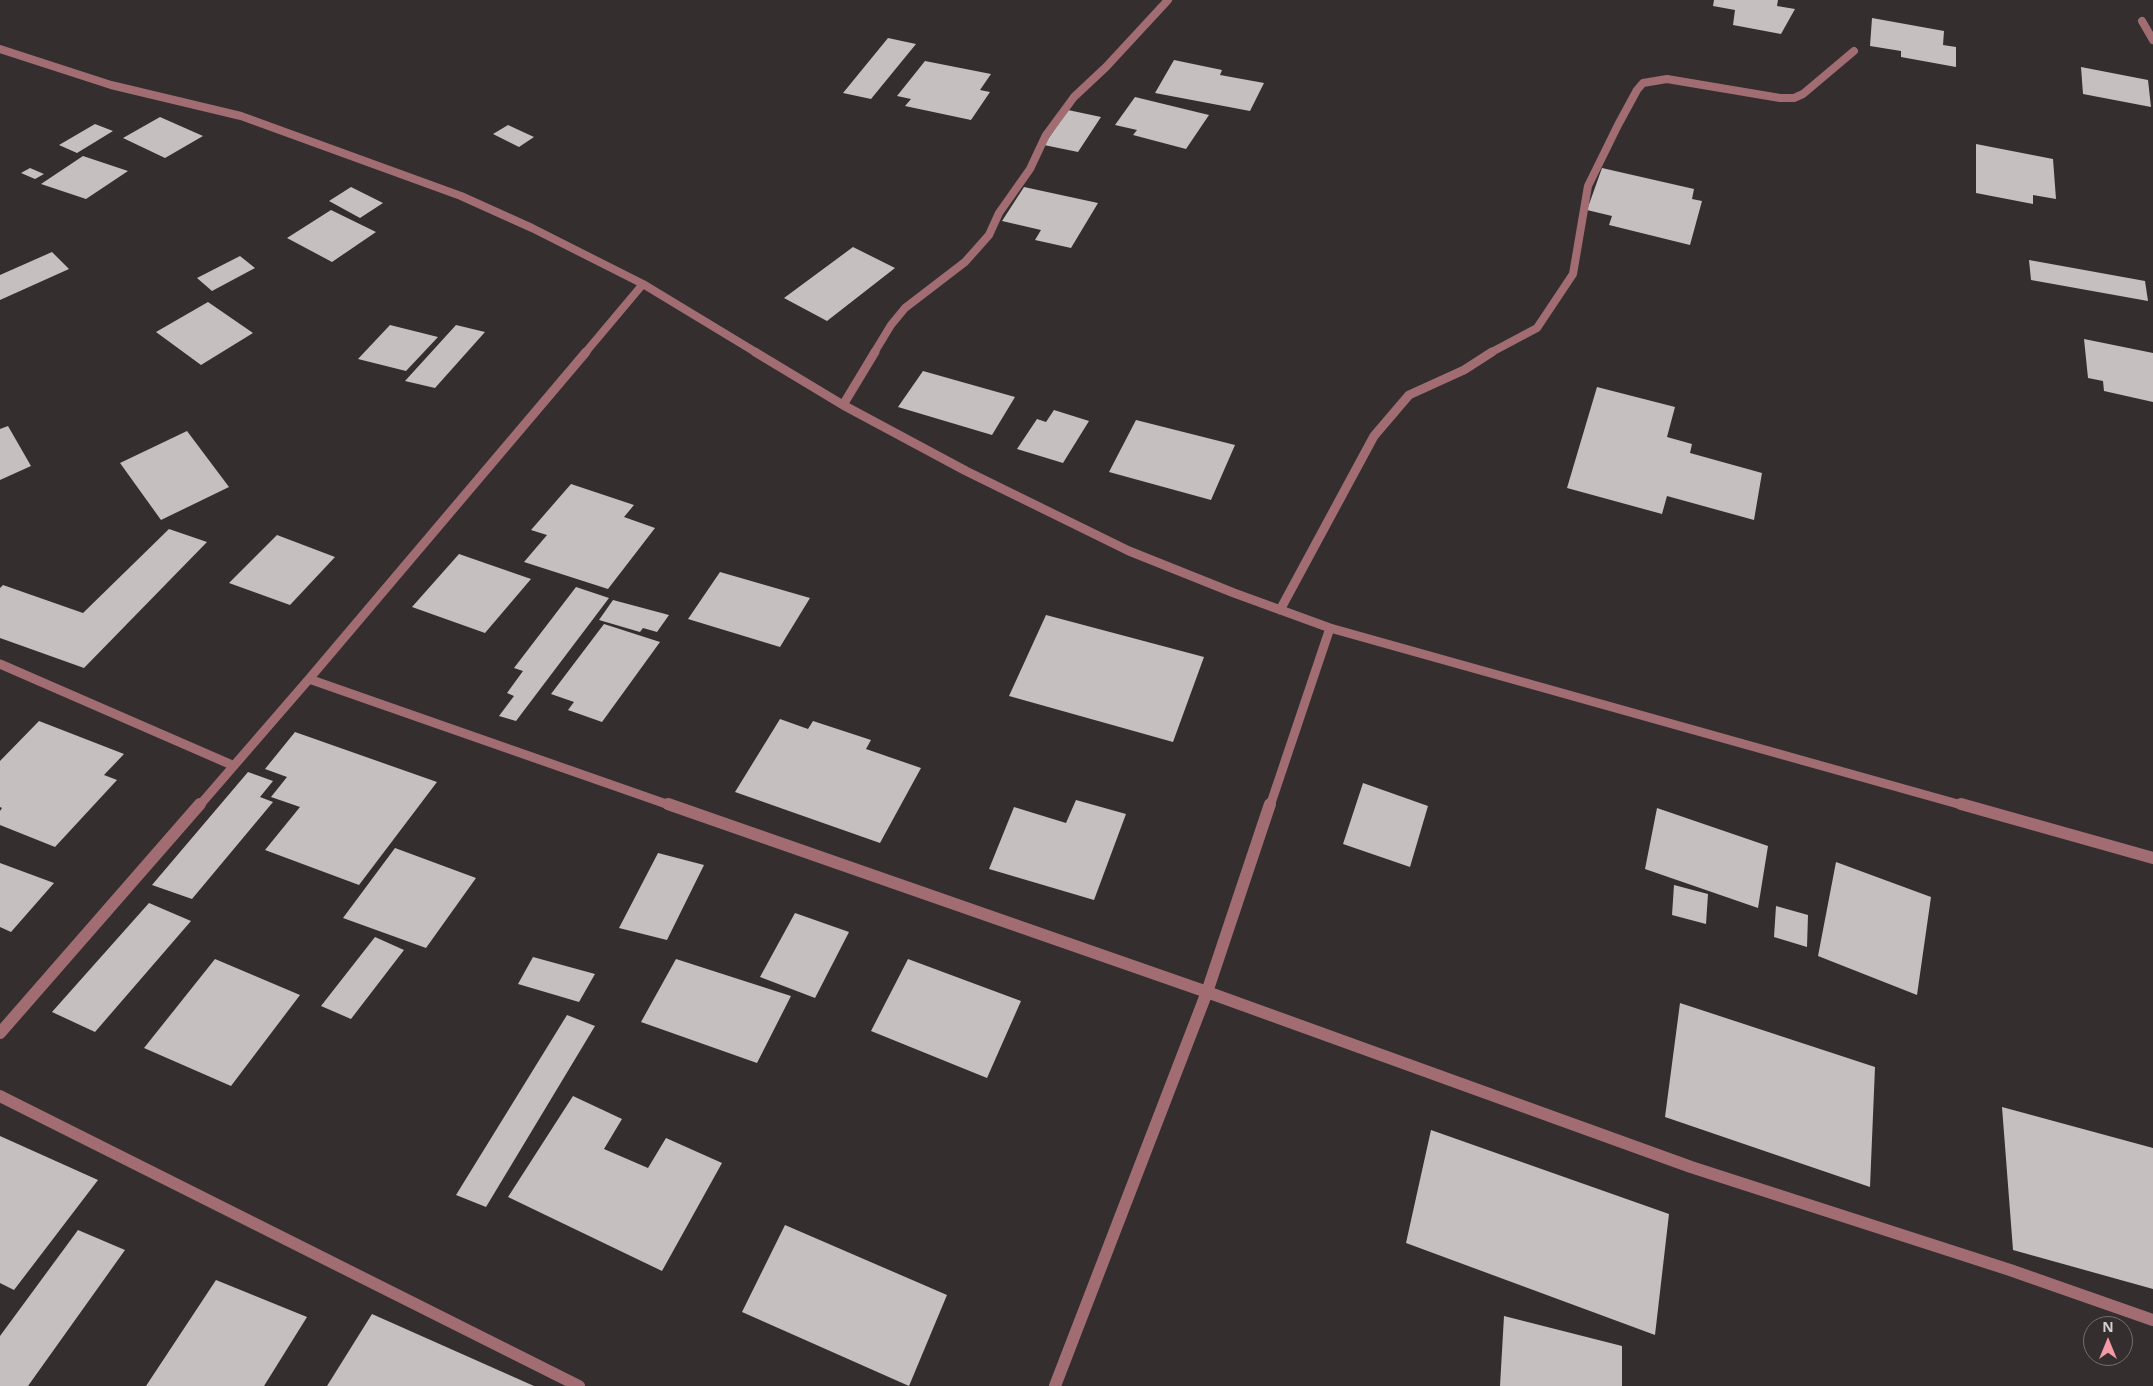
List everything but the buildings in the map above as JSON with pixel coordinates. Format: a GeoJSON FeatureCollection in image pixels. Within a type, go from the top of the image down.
{"type":"FeatureCollection","features":[{"type":"Feature","properties":{"kind":"street"},"geometry":{"type":"LineString","coordinates":[[843,405],[891,324],[905,308],[965,262],[989,235],[999,213],[1030,169],[1046,135],[1074,97],[1106,67],[1168,0]]}},
{"type":"Feature","properties":{"kind":"street"},"geometry":{"type":"LineString","coordinates":[[2142,22],[2153,40]]}},
{"type":"Feature","properties":{"kind":"street"},"geometry":{"type":"LineString","coordinates":[[0,49],[111,85],[241,116],[461,196],[523,224],[643,284],[843,405],[966,471],[1129,551],[1280,610],[1330,628],[2153,858]]}},
{"type":"Feature","properties":{"kind":"street"},"geometry":{"type":"LineString","coordinates":[[1280,610],[1374,436],[1408,394],[1464,370],[1499,347],[1537,328],[1554,305],[1573,274],[1588,186],[1618,125],[1637,90],[1643,83],[1667,79],[1780,98],[1794,98],[1803,94],[1854,51]]}},
{"type":"Feature","properties":{"kind":"street"},"geometry":{"type":"LineString","coordinates":[[0,1033],[309,679],[643,284]]}},
{"type":"Feature","properties":{"kind":"street"},"geometry":{"type":"LineString","coordinates":[[1055,1386],[1207,992],[1330,628]]}},
{"type":"Feature","properties":{"kind":"street"},"geometry":{"type":"LineString","coordinates":[[0,664],[232,766]]}},
{"type":"Feature","properties":{"kind":"street"},"geometry":{"type":"LineString","coordinates":[[309,679],[1207,992],[1691,1167],[2010,1270],[2153,1320]]}},
{"type":"Feature","properties":{"kind":"street"},"geometry":{"type":"LineString","coordinates":[[0,1096],[579,1386]]}}]}
